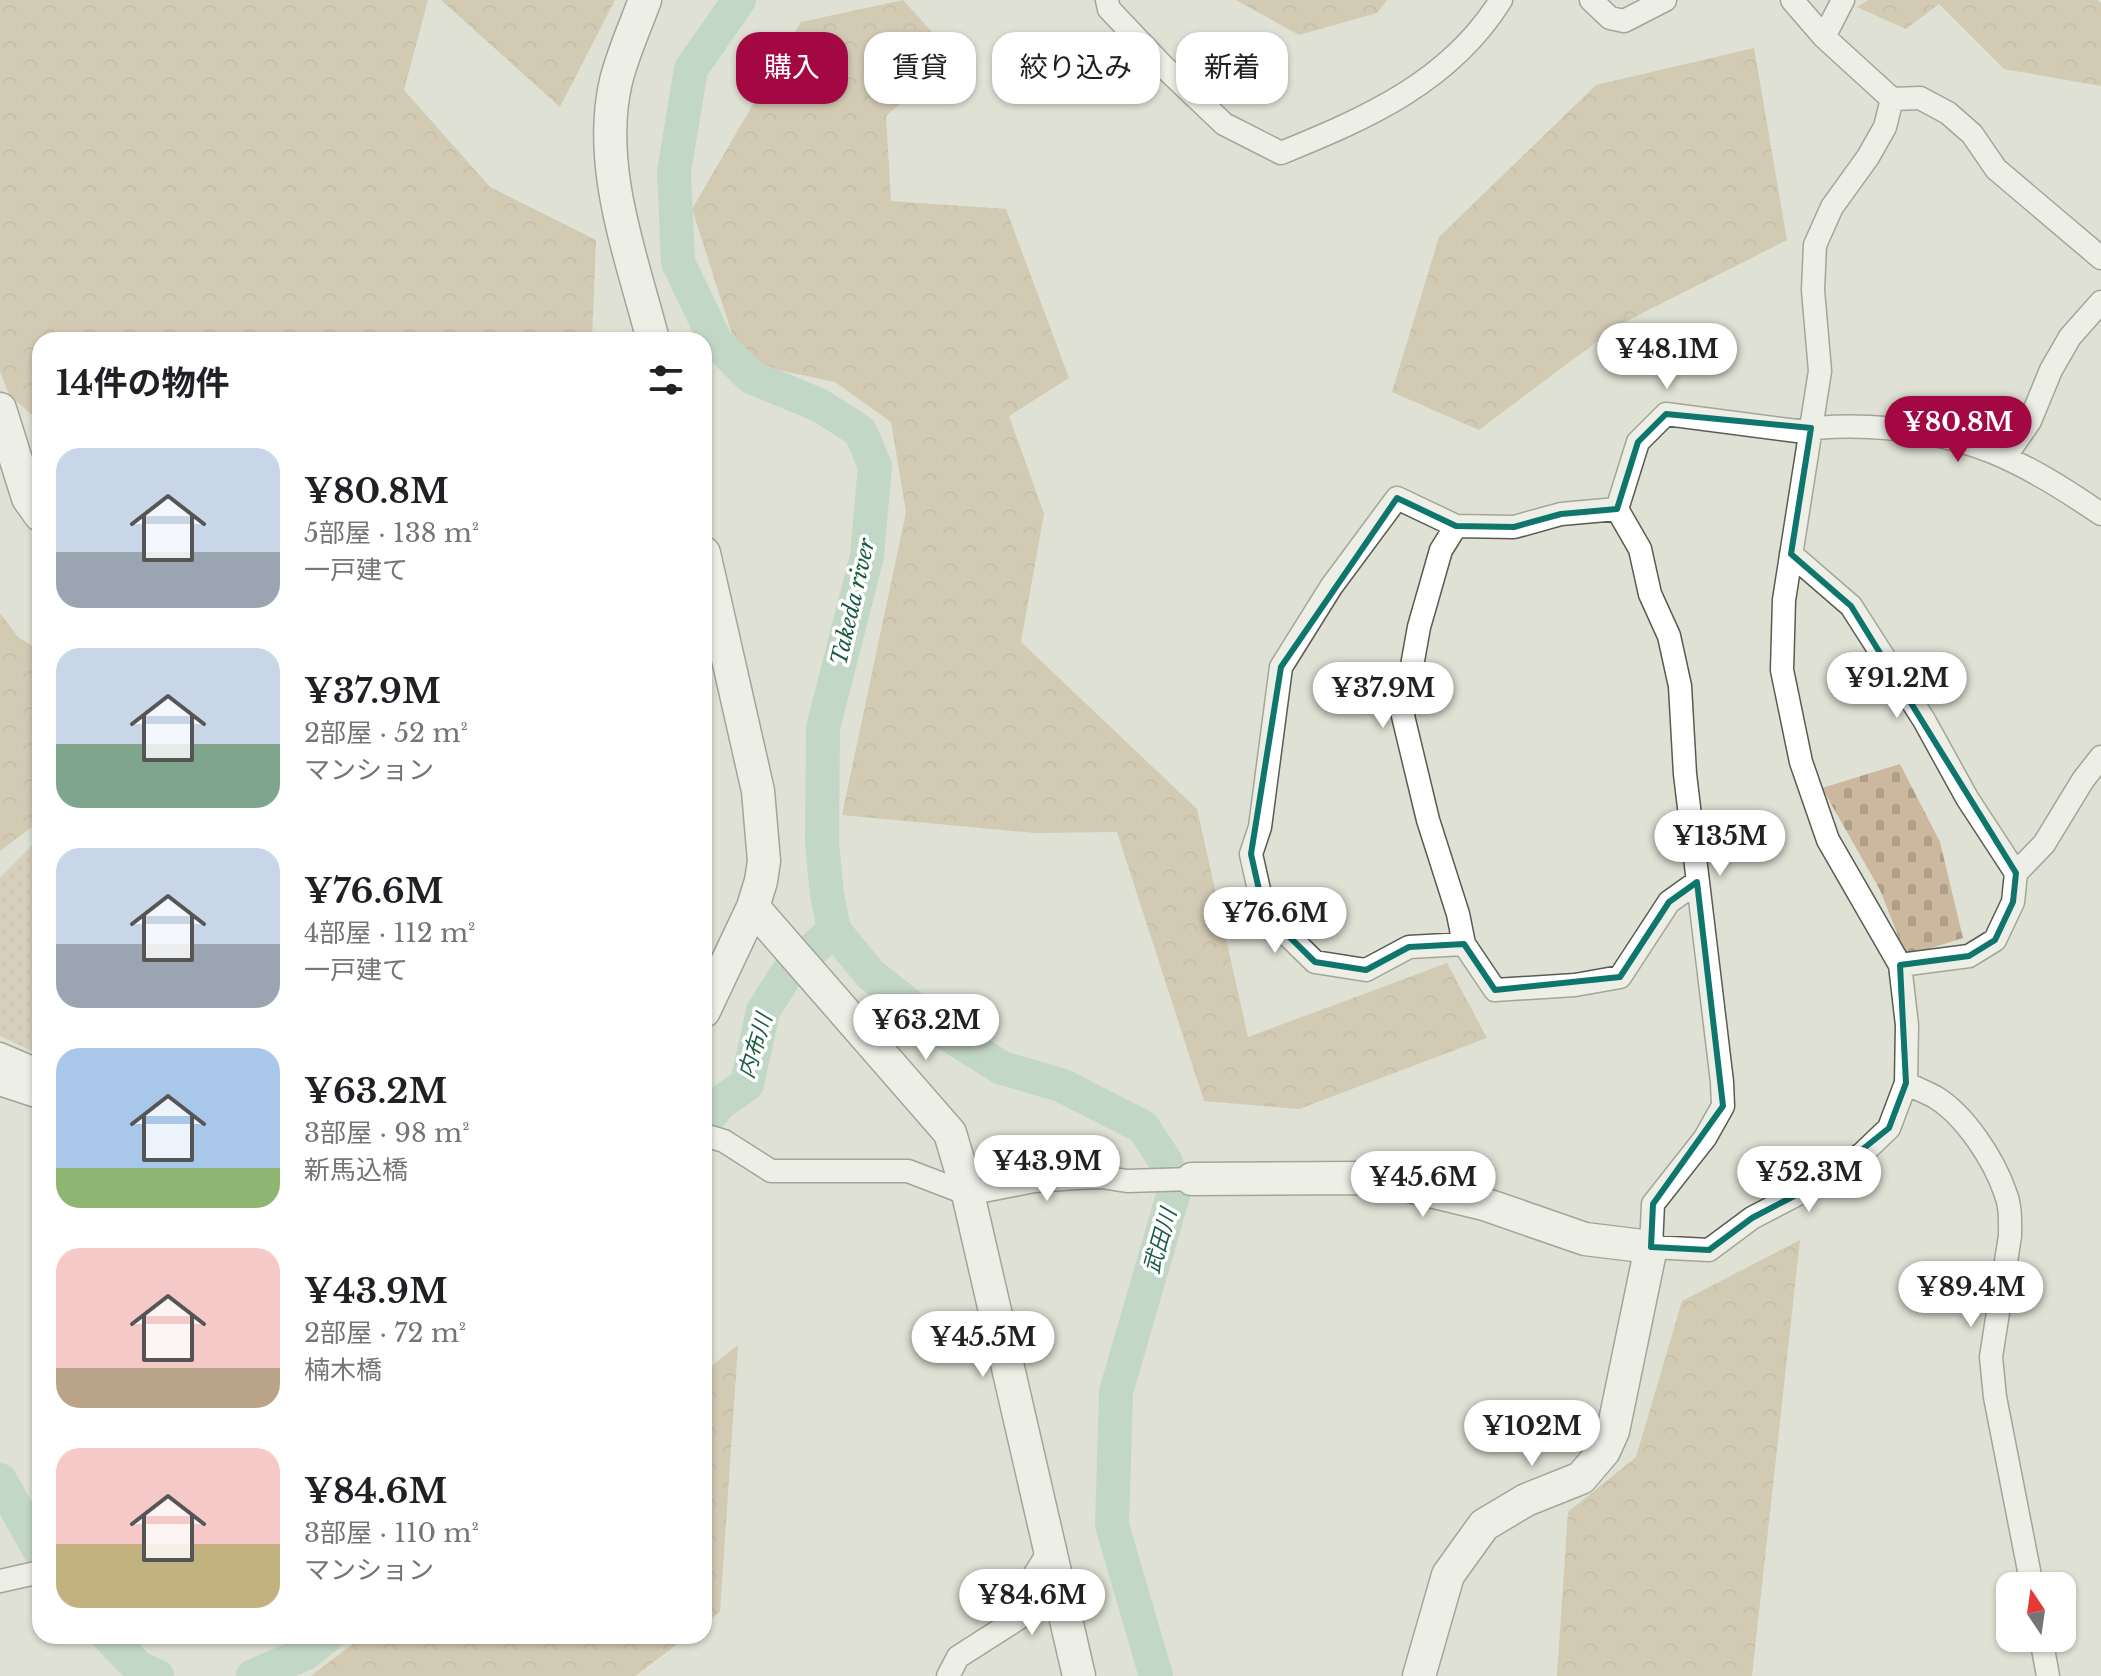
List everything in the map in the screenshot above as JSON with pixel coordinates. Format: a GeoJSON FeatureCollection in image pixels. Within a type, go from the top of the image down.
{"type":"FeatureCollection","features":[{"type":"Feature","properties":{"kind":"street"},"geometry":{"type":"LineString","coordinates":[[645,0],[615,84],[611,166],[651,332]]}},
{"type":"Feature","properties":{"kind":"street"},"geometry":{"type":"LineString","coordinates":[[1107,0],[1109,9],[1224,124],[1281,153],[1347,125],[1416,89],[1480,29],[1501,0]]}},
{"type":"Feature","properties":{"kind":"street"},"geometry":{"type":"LineString","coordinates":[[1591,0],[1610,18],[1624,21],[1665,0]]}},
{"type":"Feature","properties":{"kind":"street"},"geometry":{"type":"LineString","coordinates":[[1792,0],[1824,37],[1892,99],[1920,98],[1948,113],[1972,134],[1996,169],[2101,258]]}},
{"type":"Feature","properties":{"kind":"street"},"geometry":{"type":"LineString","coordinates":[[1824,37],[1843,0]]}},
{"type":"Feature","properties":{"kind":"street"},"geometry":{"type":"LineString","coordinates":[[714,1138],[771,1171],[908,1171],[968,1194],[1034,1181],[1101,1177],[1127,1181],[1363,1178],[1484,1204],[1585,1239],[1709,1250],[1752,1218],[1823,1181],[1863,1153],[1889,1128],[1906,1083],[1907,1025],[1900,965],[1828,840],[1801,762],[1782,670],[1784,600],[1820,371],[1813,290],[1815,245],[1832,207],[1885,127],[1892,99]]}},
{"type":"Feature","properties":{"kind":"street"},"geometry":{"type":"LineString","coordinates":[[2005,457],[2030,421],[2051,370],[2070,337],[2101,302]]}},
{"type":"Feature","properties":{"kind":"street"},"geometry":{"type":"LineString","coordinates":[[0,409],[32,504]]}},
{"type":"Feature","properties":{"kind":"street"},"geometry":{"type":"LineString","coordinates":[[1419,1676],[1448,1575],[1484,1525],[1526,1500],[1581,1478],[1604,1451],[1613,1431],[1651,1247],[1653,1204],[1705,1138],[1723,1106],[1718,1039],[1685,774],[1680,686],[1669,636],[1650,594],[1640,549],[1617,509],[1638,442],[1666,414],[1797,431],[1811,428],[1904,429],[1951,438],[2005,457],[2037,472],[2101,514]]}},
{"type":"Feature","properties":{"kind":"street"},"geometry":{"type":"LineString","coordinates":[[1464,944],[1409,947],[1366,970],[1315,962],[1264,912],[1251,854],[1260,827],[1281,667],[1331,587],[1397,498],[1456,526],[1514,527],[1561,514],[1617,509]]}},
{"type":"Feature","properties":{"kind":"street"},"geometry":{"type":"LineString","coordinates":[[1456,526],[1441,550],[1419,627],[1403,716],[1428,820],[1458,914],[1464,944],[1495,990],[1575,985],[1620,977],[1669,902],[1697,882]]}},
{"type":"Feature","properties":{"kind":"street"},"geometry":{"type":"LineString","coordinates":[[1791,554],[1851,606],[2016,873]]}},
{"type":"Feature","properties":{"kind":"street"},"geometry":{"type":"LineString","coordinates":[[712,588],[758,791],[764,861],[759,915],[712,997]]}},
{"type":"Feature","properties":{"kind":"street"},"geometry":{"type":"LineString","coordinates":[[1900,965],[1969,956],[1995,940],[2013,902],[2016,873],[2044,844],[2083,780],[2101,757]]}},
{"type":"Feature","properties":{"kind":"street"},"geometry":{"type":"LineString","coordinates":[[759,915],[950,1133],[968,1194],[1016,1395],[1048,1553],[1079,1676]]}},
{"type":"Feature","properties":{"kind":"street"},"geometry":{"type":"LineString","coordinates":[[0,1054],[32,1068]]}},
{"type":"Feature","properties":{"kind":"street"},"geometry":{"type":"LineString","coordinates":[[0,1079],[32,1089]]}},
{"type":"Feature","properties":{"kind":"street"},"geometry":{"type":"LineString","coordinates":[[1906,1083],[1937,1098],[1972,1132],[1993,1165],[2005,1192],[2010,1236],[1991,1357],[1995,1397],[2029,1572]]}},
{"type":"Feature","properties":{"kind":"street"},"geometry":{"type":"LineString","coordinates":[[948,1676],[958,1657],[1022,1616],[1033,1577],[1048,1553]]}},
{"type":"Feature","properties":{"kind":"street"},"geometry":{"type":"LineString","coordinates":[[2044,1652],[2048,1676]]}},
{"type":"Feature","properties":{"kind":"highlighted area"},"geometry":{"type":"Polygon","coordinates":[[[1666,414],[1811,428],[1791,554],[1851,606],[2016,873],[2013,902],[1995,940],[1969,956],[1900,965],[1906,1083],[1889,1128],[1823,1181],[1752,1218],[1709,1250],[1651,1247],[1653,1204],[1723,1106],[1697,882],[1669,902],[1620,977],[1495,990],[1464,944],[1409,947],[1366,970],[1315,962],[1264,912],[1251,854],[1281,667],[1397,498],[1456,526],[1514,527],[1561,514],[1617,509],[1638,442],[1666,414]]]}},
{"type":"Feature","properties":{"kind":"green space"},"geometry":{"type":"Polygon","coordinates":[[[0,0],[428,0],[404,90],[490,187],[596,240],[592,332],[32,332],[32,415],[9,395],[0,371],[0,0]]]}},
{"type":"Feature","properties":{"kind":"green space"},"geometry":{"type":"Polygon","coordinates":[[[441,0],[615,0],[560,107],[441,0]]]}},
{"type":"Feature","properties":{"kind":"green space"},"geometry":{"type":"Polygon","coordinates":[[[903,0],[932,32],[864,32],[864,104],[900,104],[886,116],[891,201],[1006,209],[1069,378],[1009,416],[1044,514],[1021,642],[1197,809],[1248,1037],[1447,963],[1487,1038],[1299,1109],[1204,1101],[1117,832],[1035,833],[842,815],[906,512],[891,422],[835,382],[741,362],[692,209],[753,104],[848,104],[848,32],[795,32],[801,22],[903,0]]]}},
{"type":"Feature","properties":{"kind":"green space"},"geometry":{"type":"Polygon","coordinates":[[[1236,0],[1387,0],[1377,13],[1299,35],[1236,0]]]}},
{"type":"Feature","properties":{"kind":"green space"},"geometry":{"type":"Polygon","coordinates":[[[1868,0],[2097,0],[2101,3],[2101,86],[2004,69],[1939,4],[1906,29],[1857,7],[1868,0]]]}},
{"type":"Feature","properties":{"kind":"green space"},"geometry":{"type":"Polygon","coordinates":[[[1754,48],[1787,240],[1619,325],[1479,430],[1392,392],[1439,237],[1596,85],[1754,48]]]}},
{"type":"Feature","properties":{"kind":"green space"},"geometry":{"type":"Polygon","coordinates":[[[0,613],[18,637],[32,646],[32,827],[0,851],[0,613]]]}},
{"type":"Feature","properties":{"kind":"green space"},"geometry":{"type":"Polygon","coordinates":[[[1900,764],[1940,842],[1963,938],[1906,956],[1880,890],[1822,788],[1900,764]]]}},
{"type":"Feature","properties":{"kind":"green space"},"geometry":{"type":"Polygon","coordinates":[[[32,845],[32,1051],[0,1036],[0,878],[32,845]]]}},
{"type":"Feature","properties":{"kind":"green space"},"geometry":{"type":"Polygon","coordinates":[[[1800,1240],[1752,1676],[1557,1676],[1568,1512],[1636,1457],[1682,1301],[1800,1240]]]}},
{"type":"Feature","properties":{"kind":"green space"},"geometry":{"type":"Polygon","coordinates":[[[738,1345],[720,1612],[712,1618],[712,1366],[738,1345]]]}},
{"type":"Feature","properties":{"kind":"green space"},"geometry":{"type":"Polygon","coordinates":[[[353,1644],[677,1644],[635,1676],[311,1676],[353,1644]]]}},
{"type":"Feature","properties":{"kind":"waterway","name":"Takeda river"},"geometry":{"type":"LineString","coordinates":[[711,332],[678,262],[674,172],[691,69],[739,0]]}},
{"type":"Feature","properties":{"kind":"waterway","name":"Takeda river"},"geometry":{"type":"LineString","coordinates":[[712,334],[716,342],[751,377],[819,405],[860,431],[875,466],[867,556],[823,728],[822,843],[834,930],[870,974],[941,1030],[1002,1068],[1061,1085],[1143,1127],[1166,1162],[1174,1192],[1116,1392],[1112,1525],[1156,1676]]}},
{"type":"Feature","properties":{"kind":"waterway","name":"内布川"},"geometry":{"type":"LineString","coordinates":[[712,1113],[720,1103],[747,1084],[763,1011],[787,973],[834,930]]}},
{"type":"Feature","properties":{"kind":"waterway","name":"内布川"},"geometry":{"type":"LineString","coordinates":[[0,1480],[32,1537]]}},
{"type":"Feature","properties":{"kind":"waterway","name":"内布川"},"geometry":{"type":"LineString","coordinates":[[116,1644],[139,1668],[157,1676]]}},
{"type":"Feature","properties":{"kind":"waterway","name":"内布川"},"geometry":{"type":"LineString","coordinates":[[253,1676],[304,1654],[317,1644]]}},
{"type":"Feature","properties":{"kind":"water label","name":"武田川"},"geometry":{"type":"Point","coordinates":[1160,1241]}}]}
